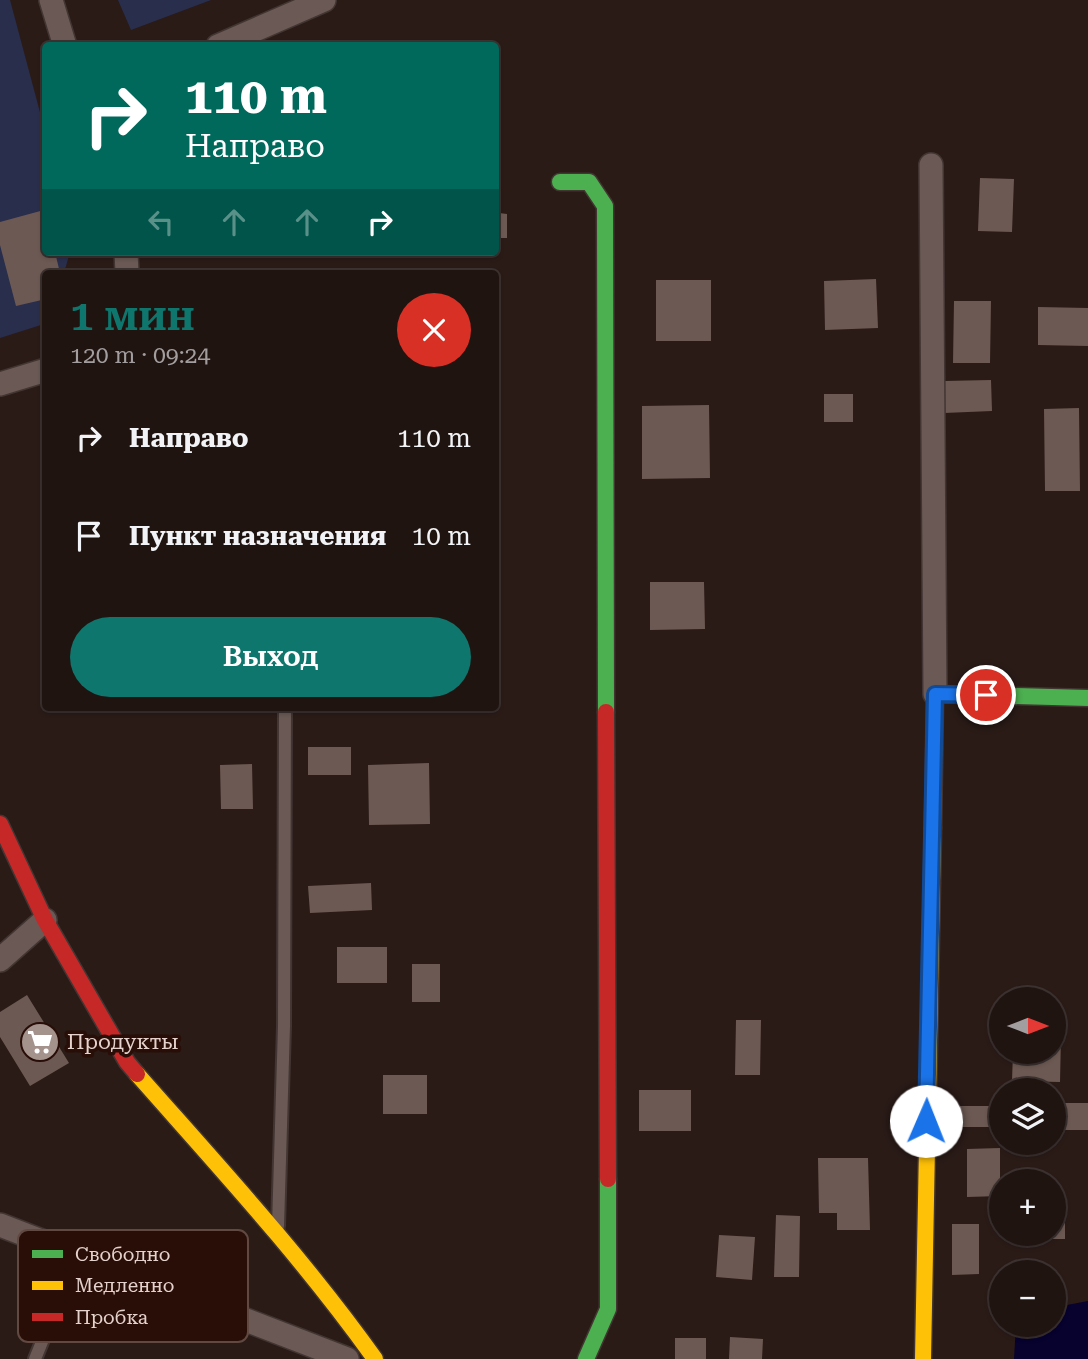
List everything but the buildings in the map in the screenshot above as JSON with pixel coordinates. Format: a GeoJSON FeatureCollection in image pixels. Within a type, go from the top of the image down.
{"type":"FeatureCollection","features":[{"type":"Feature","properties":{"kind":"street"},"geometry":{"type":"LineString","coordinates":[[51,0],[64,42]]}},
{"type":"Feature","properties":{"kind":"street"},"geometry":{"type":"LineString","coordinates":[[227,42],[324,0]]}},
{"type":"Feature","properties":{"kind":"street"},"geometry":{"type":"LineString","coordinates":[[923,1359],[935,694],[931,165]]}},
{"type":"Feature","properties":{"kind":"street"},"geometry":{"type":"LineString","coordinates":[[560,182],[589,182],[605,206],[608,1309],[586,1359]]}},
{"type":"Feature","properties":{"kind":"street"},"geometry":{"type":"LineString","coordinates":[[0,384],[42,371]]}},
{"type":"Feature","properties":{"kind":"street"},"geometry":{"type":"LineString","coordinates":[[935,694],[1088,698]]}},
{"type":"Feature","properties":{"kind":"street"},"geometry":{"type":"LineString","coordinates":[[0,824],[46,919],[127,1062],[278,1234],[341,1311],[375,1359]]}},
{"type":"Feature","properties":{"kind":"street"},"geometry":{"type":"LineString","coordinates":[[0,960],[46,919]]}},
{"type":"Feature","properties":{"kind":"street"},"geometry":{"type":"LineString","coordinates":[[0,1224],[18,1231]]}},
{"type":"Feature","properties":{"kind":"street"},"geometry":{"type":"LineString","coordinates":[[248,1321],[347,1359]]}},
{"type":"Feature","properties":{"kind":"lane"},"geometry":{"type":"LineString","coordinates":[[278,1234],[284,1026],[285,711]]}},
{"type":"Feature","properties":{"kind":"lane"},"geometry":{"type":"LineString","coordinates":[[35,1359],[42,1342]]}},
{"type":"Feature","properties":{"kind":"shaded area"},"geometry":{"type":"Polygon","coordinates":[[[0,0],[10,0],[42,120],[42,256],[69,256],[65,270],[42,270],[42,325],[0,338],[0,0]]]}},
{"type":"Feature","properties":{"kind":"shaded area"},"geometry":{"type":"Polygon","coordinates":[[[118,0],[211,0],[131,30],[118,0]]]}},
{"type":"Feature","properties":{"kind":"shaded area"},"geometry":{"type":"Polygon","coordinates":[[[1088,1301],[1088,1359],[1014,1359],[1015,1337],[1066,1337],[1066,1304],[1088,1301]]]}},
{"type":"Feature","properties":{"kind":"traffic: fast"},"geometry":{"type":"LineString","coordinates":[[560,182],[589,182],[605,206],[606,712]]}},
{"type":"Feature","properties":{"kind":"traffic: fast"},"geometry":{"type":"LineString","coordinates":[[933,828],[935,694],[1088,698]]}},
{"type":"Feature","properties":{"kind":"traffic: fast"},"geometry":{"type":"LineString","coordinates":[[586,1359],[608,1309],[608,1179]]}},
{"type":"Feature","properties":{"kind":"traffic: slow"},"geometry":{"type":"LineString","coordinates":[[923,1359],[933,828]]}},
{"type":"Feature","properties":{"kind":"traffic: slow"},"geometry":{"type":"LineString","coordinates":[[137,1074],[290,1249],[375,1359]]}},
{"type":"Feature","properties":{"kind":"traffic: jam"},"geometry":{"type":"LineString","coordinates":[[606,712],[608,1179]]}},
{"type":"Feature","properties":{"kind":"traffic: jam"},"geometry":{"type":"LineString","coordinates":[[0,824],[45,920],[127,1062],[137,1074]]}},
{"type":"Feature","properties":{"kind":"place","name":"Продукты"},"geometry":{"type":"Point","coordinates":[40,1042]}},
{"type":"Feature","properties":{"kind":"route"},"geometry":{"type":"LineString","coordinates":[[926,1121],[935,694],[986,695]]}}]}
